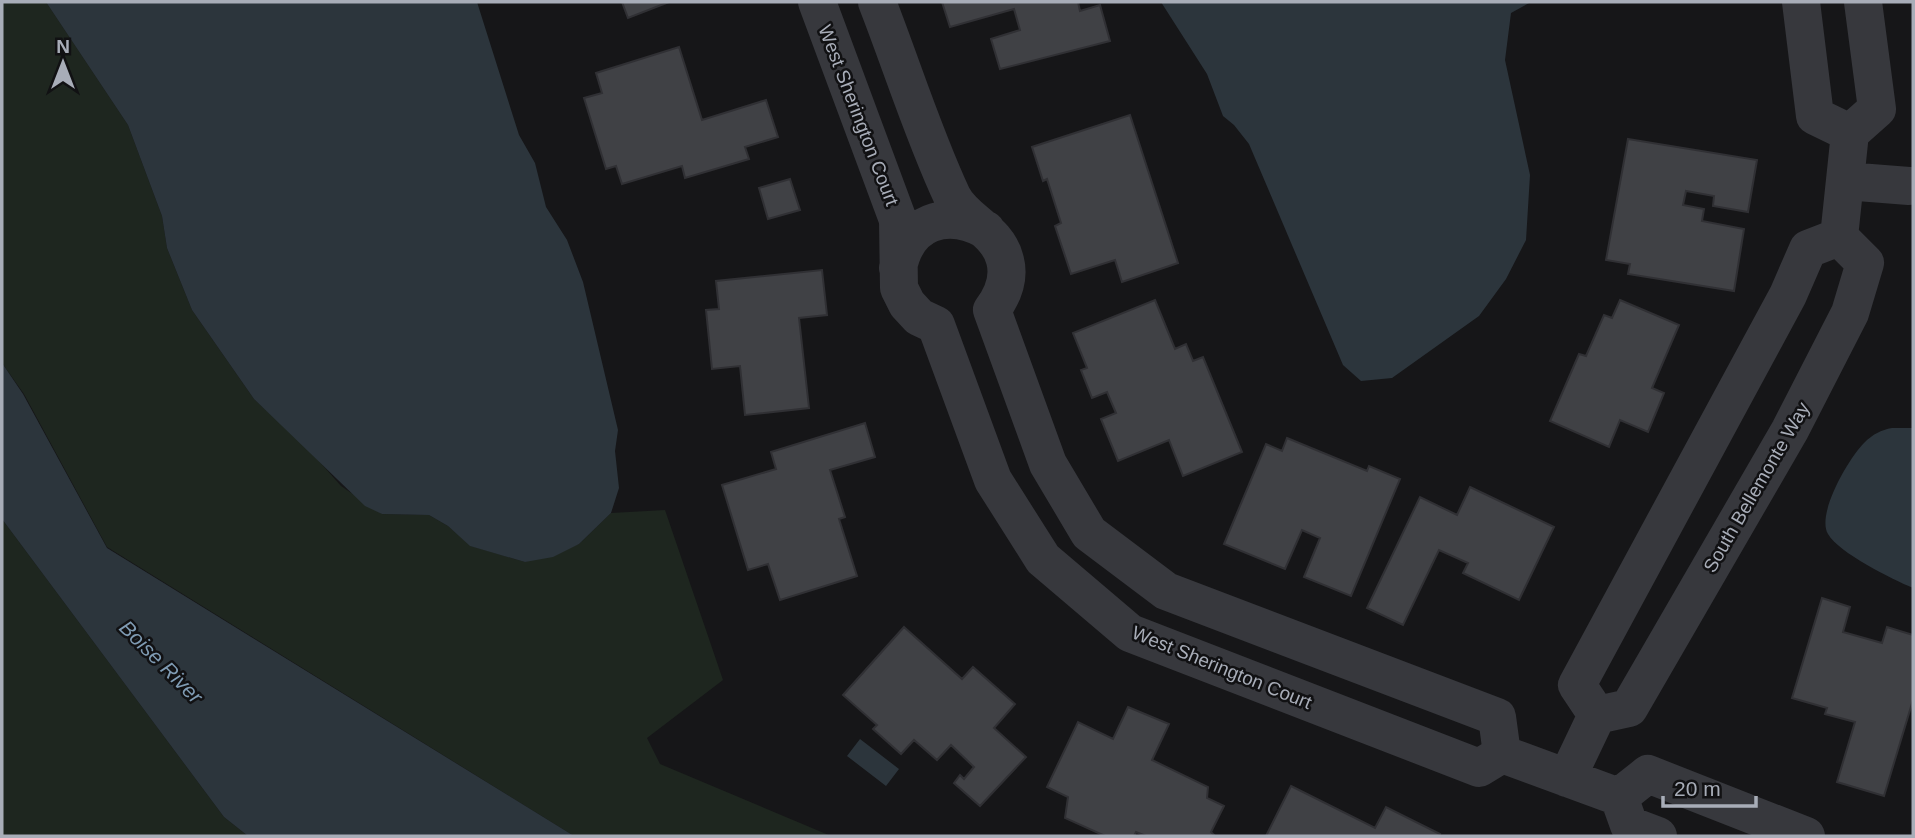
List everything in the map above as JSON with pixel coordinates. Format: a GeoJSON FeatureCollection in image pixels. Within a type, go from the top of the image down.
{"type":"FeatureCollection","features":[{"type":"Feature","properties":{"kind":"street","name":"West Sherington Court"},"geometry":{"type":"LineString","coordinates":[[817,2],[898,220],[899,288],[906,304],[919,317],[936,325],[993,480],[1043,559],[1130,633],[1479,768],[1502,754]]}},
{"type":"Feature","properties":{"kind":"street"},"geometry":{"type":"LineString","coordinates":[[877,2],[953,199],[995,239],[1006,261],[1007,279],[1002,296],[992,310],[966,326],[936,325]]}},
{"type":"Feature","properties":{"kind":"street"},"geometry":{"type":"LineString","coordinates":[[1801,2],[1815,116],[1850,132]]}},
{"type":"Feature","properties":{"kind":"street"},"geometry":{"type":"LineString","coordinates":[[1567,778],[1597,715],[1577,685],[1788,295],[1808,249],[1839,237],[1850,132],[1877,109],[1863,2]]}},
{"type":"Feature","properties":{"kind":"street"},"geometry":{"type":"LineString","coordinates":[[1845,181],[1912,187]]}},
{"type":"Feature","properties":{"kind":"street"},"geometry":{"type":"LineString","coordinates":[[897,270],[909,239],[937,220],[954,218],[971,221],[986,230]]}},
{"type":"Feature","properties":{"kind":"street","name":"South Bellemonte Way"},"geometry":{"type":"LineString","coordinates":[[1597,715],[1629,708],[1790,430],[1850,313],[1865,263],[1839,237]]}},
{"type":"Feature","properties":{"kind":"street"},"geometry":{"type":"LineString","coordinates":[[992,310],[1048,464],[1089,533],[1166,591],[1497,717],[1502,754],[1619,797]]}},
{"type":"Feature","properties":{"kind":"street"},"geometry":{"type":"LineString","coordinates":[[1619,797],[1648,774],[1806,836]]}},
{"type":"Feature","properties":{"kind":"street"},"geometry":{"type":"LineString","coordinates":[[1619,797],[1629,825],[1658,836]]}},
{"type":"Feature","properties":{"kind":"shaded area"},"geometry":{"type":"Polygon","coordinates":[[[2,2],[46,2],[128,125],[162,216],[167,248],[192,310],[254,399],[310,451],[341,486],[382,514],[429,515],[448,526],[471,546],[525,562],[579,544],[611,513],[665,510],[723,680],[647,738],[660,764],[831,836],[574,836],[107,547],[24,394],[2,363],[2,2]]]}},
{"type":"Feature","properties":{"kind":"shaded area"},"geometry":{"type":"Polygon","coordinates":[[[2,519],[224,817],[248,836],[2,836],[2,519]]]}},
{"type":"Feature","properties":{"kind":"water"},"geometry":{"type":"Polygon","coordinates":[[[46,2],[477,2],[519,135],[535,163],[546,207],[567,240],[583,282],[618,430],[615,451],[619,488],[611,513],[579,544],[553,557],[525,562],[470,546],[448,526],[429,515],[382,514],[365,506],[254,399],[192,310],[167,248],[162,216],[128,125],[46,2]]]}},
{"type":"Feature","properties":{"kind":"water"},"geometry":{"type":"Polygon","coordinates":[[[1161,2],[1531,2],[1511,13],[1505,60],[1530,175],[1526,240],[1506,279],[1479,316],[1392,378],[1361,381],[1343,365],[1249,144],[1223,116],[1207,74],[1161,2]]]}},
{"type":"Feature","properties":{"kind":"water","name":"Boise River"},"geometry":{"type":"Polygon","coordinates":[[[2,363],[23,394],[107,548],[574,836],[248,836],[224,817],[2,519],[2,363]]]}},
{"type":"Feature","properties":{"kind":"water"},"geometry":{"type":"Polygon","coordinates":[[[1892,428],[1913,428],[1913,588],[1867,565],[1843,549],[1828,534],[1825,525],[1830,500],[1850,461],[1871,437],[1892,428]]]}},
{"type":"Feature","properties":{"kind":"water"},"geometry":{"type":"Polygon","coordinates":[[[860,739],[899,769],[886,786],[847,756],[860,739]]]}},
{"type":"Feature","properties":{"kind":"building"},"geometry":{"type":"Polygon","coordinates":[[[622,2],[669,2],[628,18],[622,2]]]}},
{"type":"Feature","properties":{"kind":"building"},"geometry":{"type":"Polygon","coordinates":[[[942,2],[1078,2],[1080,11],[1100,5],[1110,41],[1000,69],[991,39],[1020,30],[1014,9],[950,27],[942,2]]]}},
{"type":"Feature","properties":{"kind":"building"},"geometry":{"type":"Polygon","coordinates":[[[679,47],[702,120],[766,100],[778,137],[745,147],[749,159],[685,178],[682,166],[622,184],[616,166],[606,169],[584,98],[602,93],[596,73],[679,47]]]}},
{"type":"Feature","properties":{"kind":"building"},"geometry":{"type":"Polygon","coordinates":[[[1130,115],[1178,263],[1122,282],[1115,260],[1071,274],[1055,226],[1061,223],[1047,179],[1043,181],[1032,147],[1130,115]]]}},
{"type":"Feature","properties":{"kind":"building"},"geometry":{"type":"Polygon","coordinates":[[[1628,139],[1757,160],[1748,212],[1713,206],[1714,196],[1686,191],[1683,205],[1704,209],[1702,221],[1744,229],[1734,291],[1628,274],[1630,264],[1606,260],[1628,139]]]}},
{"type":"Feature","properties":{"kind":"building"},"geometry":{"type":"Polygon","coordinates":[[[790,179],[800,210],[768,219],[759,188],[790,179]]]}},
{"type":"Feature","properties":{"kind":"building"},"geometry":{"type":"Polygon","coordinates":[[[822,270],[827,315],[799,318],[809,408],[745,415],[740,366],[712,369],[706,310],[719,309],[716,281],[822,270]]]}},
{"type":"Feature","properties":{"kind":"building"},"geometry":{"type":"Polygon","coordinates":[[[1155,300],[1175,349],[1186,344],[1193,361],[1203,357],[1242,452],[1183,476],[1169,440],[1118,461],[1101,419],[1116,413],[1107,392],[1092,398],[1081,370],[1087,368],[1073,333],[1155,300]]]}},
{"type":"Feature","properties":{"kind":"building"},"geometry":{"type":"Polygon","coordinates":[[[1620,300],[1679,325],[1652,388],[1664,393],[1648,432],[1620,420],[1609,447],[1550,421],[1579,354],[1586,356],[1604,315],[1612,318],[1620,300]]]}},
{"type":"Feature","properties":{"kind":"building"},"geometry":{"type":"Polygon","coordinates":[[[865,423],[875,457],[830,470],[845,517],[839,519],[857,576],[780,600],[768,564],[748,570],[722,485],[776,469],[771,452],[865,423]]]}},
{"type":"Feature","properties":{"kind":"building"},"geometry":{"type":"Polygon","coordinates":[[[1287,438],[1367,471],[1369,466],[1400,479],[1351,596],[1304,577],[1320,538],[1302,530],[1285,569],[1224,544],[1266,444],[1282,451],[1287,438]]]}},
{"type":"Feature","properties":{"kind":"building"},"geometry":{"type":"Polygon","coordinates":[[[1470,487],[1554,527],[1519,600],[1463,573],[1468,563],[1439,550],[1403,625],[1367,608],[1420,497],[1457,515],[1470,487]]]}},
{"type":"Feature","properties":{"kind":"building"},"geometry":{"type":"Polygon","coordinates":[[[1822,598],[1850,607],[1843,632],[1882,643],[1887,627],[1913,635],[1913,700],[1884,796],[1837,782],[1855,722],[1825,714],[1827,708],[1792,698],[1822,598]]]}},
{"type":"Feature","properties":{"kind":"building"},"geometry":{"type":"Polygon","coordinates":[[[904,627],[962,679],[973,667],[1015,704],[994,728],[1026,757],[980,806],[954,783],[960,775],[964,779],[974,767],[951,745],[937,760],[914,740],[901,754],[873,729],[877,725],[843,695],[904,627]]]}},
{"type":"Feature","properties":{"kind":"building"},"geometry":{"type":"Polygon","coordinates":[[[1128,707],[1169,724],[1152,760],[1208,787],[1207,798],[1224,806],[1211,832],[1215,836],[1146,836],[1136,832],[1134,836],[1105,836],[1065,818],[1068,797],[1047,787],[1078,722],[1113,739],[1128,707]]]}},
{"type":"Feature","properties":{"kind":"building"},"geometry":{"type":"Polygon","coordinates":[[[1291,786],[1375,828],[1386,807],[1440,834],[1266,836],[1291,786]]]}}]}
